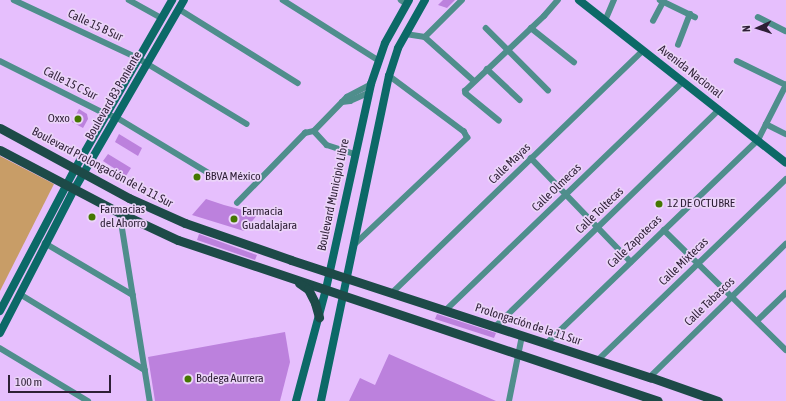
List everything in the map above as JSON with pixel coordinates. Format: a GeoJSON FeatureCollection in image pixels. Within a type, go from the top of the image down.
{"type":"FeatureCollection","features":[{"type":"Feature","properties":{"kind":"main road","name":"Boulevard 83 Poniente"},"geometry":{"type":"LineString","coordinates":[[0,311],[70,188],[106,114],[172,0]]}},
{"type":"Feature","properties":{"kind":"main road","name":"Boulevard 83 Poniente"},"geometry":{"type":"LineString","coordinates":[[79,171],[116,117],[184,0]]}},
{"type":"Feature","properties":{"kind":"main road"},"geometry":{"type":"LineString","coordinates":[[321,401],[389,76],[398,48],[425,0]]}},
{"type":"Feature","properties":{"kind":"main road","name":"Avenida Nacional"},"geometry":{"type":"LineString","coordinates":[[579,0],[786,162]]}},
{"type":"Feature","properties":{"kind":"main road","name":"Boulevard Municipio Libre"},"geometry":{"type":"LineString","coordinates":[[296,401],[330,273],[368,93],[378,60],[405,1]]}},
{"type":"Feature","properties":{"kind":"main road","name":"Boulevard Prolongación de la 11 Sur"},"geometry":{"type":"LineString","coordinates":[[0,128],[134,201],[175,220],[330,273]]}},
{"type":"Feature","properties":{"kind":"main road"},"geometry":{"type":"LineString","coordinates":[[0,150],[120,214],[178,240],[658,401]]}},
{"type":"Feature","properties":{"kind":"main road","name":"Boulevard 83 Poniente"},"geometry":{"type":"LineString","coordinates":[[0,333],[46,243],[70,188]]}},
{"type":"Feature","properties":{"kind":"main road","name":"Prolongación de la 11 Sur"},"geometry":{"type":"LineString","coordinates":[[330,273],[650,377],[718,401]]}},
{"type":"Feature","properties":{"kind":"main road"},"geometry":{"type":"LineString","coordinates":[[286,275],[308,289],[315,303],[319,317]]}},
{"type":"Feature","properties":{"kind":"street","name":"Calle 15 B Sur"},"geometry":{"type":"LineString","coordinates":[[14,0],[138,58],[247,124]]}},
{"type":"Feature","properties":{"kind":"street"},"geometry":{"type":"LineString","coordinates":[[129,0],[162,18]]}},
{"type":"Feature","properties":{"kind":"street"},"geometry":{"type":"LineString","coordinates":[[283,0],[378,60]]}},
{"type":"Feature","properties":{"kind":"street"},"geometry":{"type":"LineString","coordinates":[[425,37],[462,0]]}},
{"type":"Feature","properties":{"kind":"street"},"geometry":{"type":"LineString","coordinates":[[499,121],[466,94],[465,91],[558,0]]}},
{"type":"Feature","properties":{"kind":"street"},"geometry":{"type":"LineString","coordinates":[[605,21],[614,0]]}},
{"type":"Feature","properties":{"kind":"street"},"geometry":{"type":"LineString","coordinates":[[653,21],[661,1],[693,15],[678,45]]}},
{"type":"Feature","properties":{"kind":"street"},"geometry":{"type":"LineString","coordinates":[[179,9],[298,83]]}},
{"type":"Feature","properties":{"kind":"street"},"geometry":{"type":"LineString","coordinates":[[758,17],[786,32]]}},
{"type":"Feature","properties":{"kind":"street"},"geometry":{"type":"LineString","coordinates":[[486,28],[509,49],[548,90]]}},
{"type":"Feature","properties":{"kind":"street"},"geometry":{"type":"LineString","coordinates":[[531,28],[574,62]]}},
{"type":"Feature","properties":{"kind":"street"},"geometry":{"type":"LineString","coordinates":[[406,34],[425,37],[474,81]]}},
{"type":"Feature","properties":{"kind":"street","name":"Calle Mayas"},"geometry":{"type":"LineString","coordinates":[[392,293],[643,51]]}},
{"type":"Feature","properties":{"kind":"street","name":"Calle 15 C Sur"},"geometry":{"type":"LineString","coordinates":[[0,61],[106,114],[116,117],[212,175]]}},
{"type":"Feature","properties":{"kind":"street"},"geometry":{"type":"LineString","coordinates":[[737,61],[786,85]]}},
{"type":"Feature","properties":{"kind":"street"},"geometry":{"type":"LineString","coordinates":[[487,69],[520,100]]}},
{"type":"Feature","properties":{"kind":"street"},"geometry":{"type":"LineString","coordinates":[[354,245],[467,138],[464,132],[389,76]]}},
{"type":"Feature","properties":{"kind":"street","name":"Calle Olmecas"},"geometry":{"type":"LineString","coordinates":[[446,310],[683,82]]}},
{"type":"Feature","properties":{"kind":"street"},"geometry":{"type":"LineString","coordinates":[[237,203],[305,133],[314,131],[347,97],[371,84]]}},
{"type":"Feature","properties":{"kind":"street","name":"Calle Zapotecas"},"geometry":{"type":"LineString","coordinates":[[546,344],[758,140],[786,85]]}},
{"type":"Feature","properties":{"kind":"street"},"geometry":{"type":"LineString","coordinates":[[342,102],[350,101],[368,93]]}},
{"type":"Feature","properties":{"kind":"street","name":"Calle Toltecas"},"geometry":{"type":"LineString","coordinates":[[495,327],[719,110]]}},
{"type":"Feature","properties":{"kind":"street"},"geometry":{"type":"LineString","coordinates":[[766,124],[786,134]]}},
{"type":"Feature","properties":{"kind":"street"},"geometry":{"type":"LineString","coordinates":[[314,131],[328,145],[355,154]]}},
{"type":"Feature","properties":{"kind":"street"},"geometry":{"type":"LineString","coordinates":[[531,158],[631,262]]}},
{"type":"Feature","properties":{"kind":"street","name":"Calle Mixtecas"},"geometry":{"type":"LineString","coordinates":[[597,360],[786,178]]}},
{"type":"Feature","properties":{"kind":"street"},"geometry":{"type":"LineString","coordinates":[[120,214],[150,401]]}},
{"type":"Feature","properties":{"kind":"street"},"geometry":{"type":"LineString","coordinates":[[664,230],[786,350]]}},
{"type":"Feature","properties":{"kind":"street"},"geometry":{"type":"LineString","coordinates":[[46,243],[133,295]]}},
{"type":"Feature","properties":{"kind":"street","name":"Calle Tabascos"},"geometry":{"type":"LineString","coordinates":[[650,377],[786,244]]}},
{"type":"Feature","properties":{"kind":"street"},"geometry":{"type":"LineString","coordinates":[[757,320],[786,293]]}},
{"type":"Feature","properties":{"kind":"street"},"geometry":{"type":"LineString","coordinates":[[20,294],[145,370]]}},
{"type":"Feature","properties":{"kind":"street"},"geometry":{"type":"LineString","coordinates":[[509,401],[522,336]]}},
{"type":"Feature","properties":{"kind":"street"},"geometry":{"type":"LineString","coordinates":[[0,348],[88,401]]}},
{"type":"Feature","properties":{"kind":"shaded area"},"geometry":{"type":"Polygon","coordinates":[[[0,156],[54,184],[0,291],[0,156]]]}},
{"type":"Feature","properties":{"kind":"building"},"geometry":{"type":"Polygon","coordinates":[[[443,0],[455,0],[447,8],[438,5],[443,0]]]}},
{"type":"Feature","properties":{"kind":"building"},"geometry":{"type":"Polygon","coordinates":[[[79,109],[87,114],[88,119],[83,128],[72,122],[79,109]]]}},
{"type":"Feature","properties":{"kind":"building"},"geometry":{"type":"Polygon","coordinates":[[[119,134],[142,148],[138,156],[115,142],[119,134]]]}},
{"type":"Feature","properties":{"kind":"building"},"geometry":{"type":"Polygon","coordinates":[[[108,154],[131,168],[126,176],[103,161],[108,154]]]}},
{"type":"Feature","properties":{"kind":"building"},"geometry":{"type":"Polygon","coordinates":[[[206,199],[258,214],[244,231],[192,215],[206,199]]]}},
{"type":"Feature","properties":{"kind":"building"},"geometry":{"type":"Polygon","coordinates":[[[199,234],[257,255],[255,260],[197,240],[199,234]]]}},
{"type":"Feature","properties":{"kind":"building"},"geometry":{"type":"Polygon","coordinates":[[[437,314],[496,333],[494,338],[435,319],[437,314]]]}},
{"type":"Feature","properties":{"kind":"building"},"geometry":{"type":"Polygon","coordinates":[[[285,332],[290,362],[280,401],[155,401],[148,357],[285,332]]]}},
{"type":"Feature","properties":{"kind":"building"},"geometry":{"type":"Polygon","coordinates":[[[389,354],[496,401],[349,401],[360,378],[375,385],[389,354]]]}},
{"type":"Feature","properties":{"kind":"place","name":"Oxxo"},"geometry":{"type":"Point","coordinates":[78,119]}},
{"type":"Feature","properties":{"kind":"place","name":"BBVA México"},"geometry":{"type":"Point","coordinates":[197,177]}},
{"type":"Feature","properties":{"kind":"place","name":"12 DE OCTUBRE"},"geometry":{"type":"Point","coordinates":[659,204]}},
{"type":"Feature","properties":{"kind":"place","name":"Farmacias del Ahorro"},"geometry":{"type":"Point","coordinates":[92,217]}},
{"type":"Feature","properties":{"kind":"place","name":"Farmacia Guadalajara"},"geometry":{"type":"Point","coordinates":[234,219]}},
{"type":"Feature","properties":{"kind":"place","name":"Bodega Aurrera"},"geometry":{"type":"Point","coordinates":[188,379]}}]}
